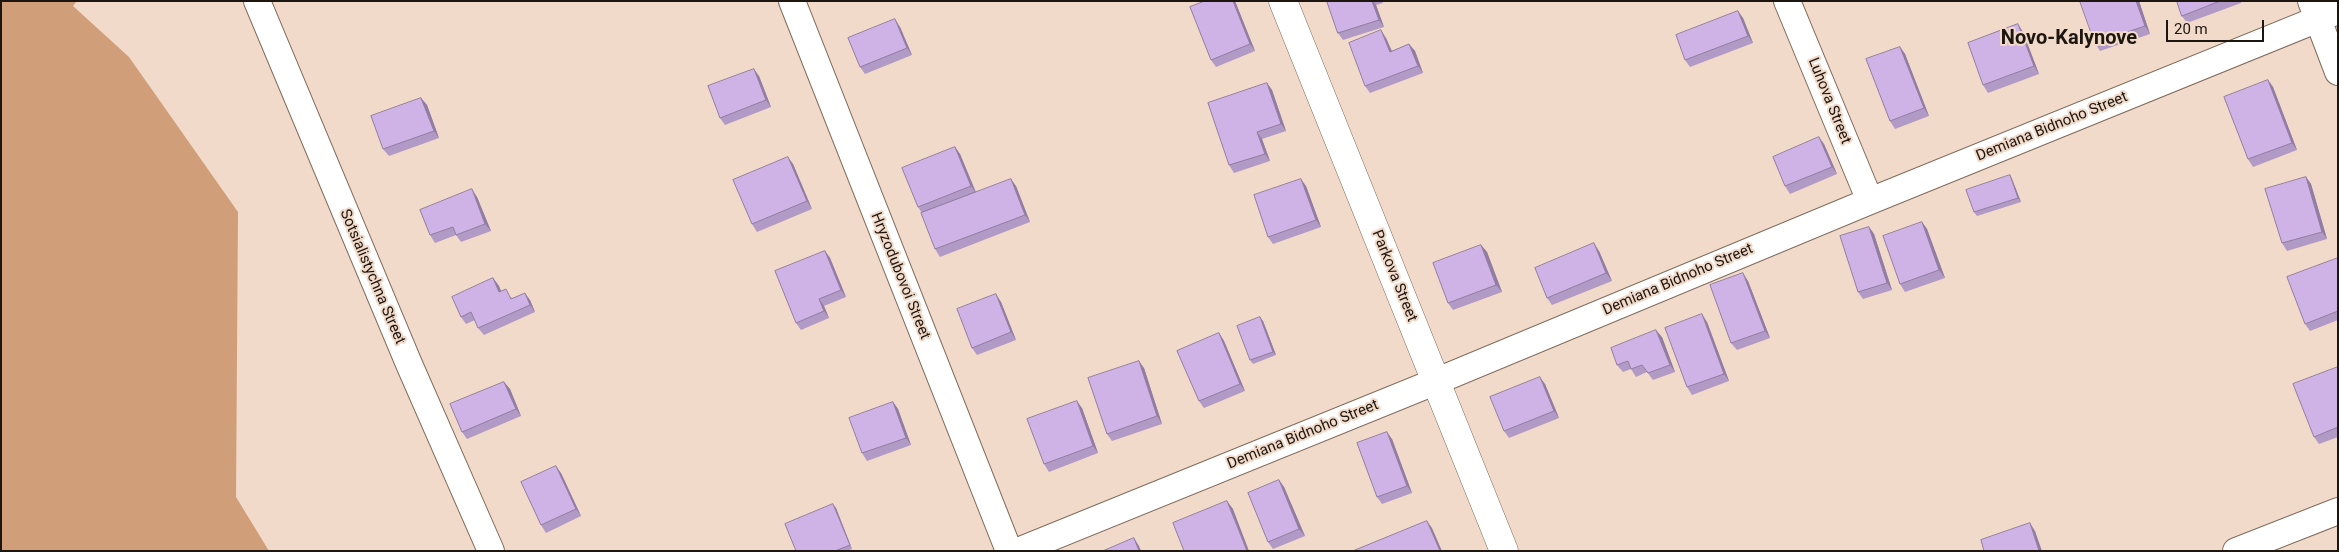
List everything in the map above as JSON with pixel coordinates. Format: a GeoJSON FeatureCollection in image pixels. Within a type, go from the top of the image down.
{"type":"FeatureCollection","features":[{"type":"Feature","properties":{"kind":"street","name":"Sotsialistychna Street"},"geometry":{"type":"LineString","coordinates":[[257,1],[409,364],[491,551]]}},
{"type":"Feature","properties":{"kind":"street","name":"Hryzodubovoi Street"},"geometry":{"type":"LineString","coordinates":[[792,1],[1009,551]]}},
{"type":"Feature","properties":{"kind":"street","name":"Parkova Street"},"geometry":{"type":"LineString","coordinates":[[1283,1],[1504,551]]}},
{"type":"Feature","properties":{"kind":"street","name":"Luhova Street"},"geometry":{"type":"LineString","coordinates":[[1788,1],[1870,201]]}},
{"type":"Feature","properties":{"kind":"street","name":"Demiana Bidnoho Street"},"geometry":{"type":"LineString","coordinates":[[1018,551],[1437,381],[2323,11]]}},
{"type":"Feature","properties":{"kind":"street"},"geometry":{"type":"LineString","coordinates":[[2323,11],[2338,72]]}},
{"type":"Feature","properties":{"kind":"street"},"geometry":{"type":"LineString","coordinates":[[2236,551],[2338,511]]}},
{"type":"Feature","properties":{"kind":"shaded area"},"geometry":{"type":"Polygon","coordinates":[[[1,1],[77,1],[73,6],[129,57],[238,212],[236,497],[269,551],[1,551],[1,1]]]}},
{"type":"Feature","properties":{"kind":"building"},"geometry":{"type":"Polygon","coordinates":[[[1205,1],[1233,1],[1250,44],[1211,60],[1190,7],[1205,1]]]}},
{"type":"Feature","properties":{"kind":"building"},"geometry":{"type":"Polygon","coordinates":[[[1327,1],[1372,1],[1379,20],[1338,33],[1327,1]]]}},
{"type":"Feature","properties":{"kind":"building"},"geometry":{"type":"Polygon","coordinates":[[[2080,1],[2136,1],[2145,26],[2095,43],[2080,1]]]}},
{"type":"Feature","properties":{"kind":"building"},"geometry":{"type":"Polygon","coordinates":[[[2177,1],[2220,1],[2182,16],[2177,1]]]}},
{"type":"Feature","properties":{"kind":"building"},"geometry":{"type":"Polygon","coordinates":[[[1738,11],[1748,36],[1685,60],[1676,35],[1738,11]]]}},
{"type":"Feature","properties":{"kind":"building"},"geometry":{"type":"Polygon","coordinates":[[[895,19],[907,48],[860,67],[848,38],[895,19]]]}},
{"type":"Feature","properties":{"kind":"building"},"geometry":{"type":"Polygon","coordinates":[[[2018,24],[2034,66],[1983,85],[1968,43],[2018,24]]]}},
{"type":"Feature","properties":{"kind":"building"},"geometry":{"type":"Polygon","coordinates":[[[1381,30],[1390,52],[1409,44],[1418,66],[1365,86],[1349,43],[1381,30]]]}},
{"type":"Feature","properties":{"kind":"building"},"geometry":{"type":"Polygon","coordinates":[[[1900,47],[1924,108],[1890,121],[1866,59],[1900,47]]]}},
{"type":"Feature","properties":{"kind":"building"},"geometry":{"type":"Polygon","coordinates":[[[754,69],[766,100],[720,118],[708,86],[754,69]]]}},
{"type":"Feature","properties":{"kind":"building"},"geometry":{"type":"Polygon","coordinates":[[[2268,80],[2292,143],[2248,159],[2224,97],[2268,80]]]}},
{"type":"Feature","properties":{"kind":"building"},"geometry":{"type":"Polygon","coordinates":[[[1267,83],[1281,124],[1257,132],[1265,154],[1229,165],[1208,103],[1267,83]]]}},
{"type":"Feature","properties":{"kind":"building"},"geometry":{"type":"Polygon","coordinates":[[[421,98],[434,131],[383,149],[371,116],[421,98]]]}},
{"type":"Feature","properties":{"kind":"building"},"geometry":{"type":"Polygon","coordinates":[[[1819,137],[1832,167],[1785,186],[1773,157],[1819,137]]]}},
{"type":"Feature","properties":{"kind":"building"},"geometry":{"type":"Polygon","coordinates":[[[955,147],[971,186],[918,207],[902,168],[955,147]]]}},
{"type":"Feature","properties":{"kind":"building"},"geometry":{"type":"Polygon","coordinates":[[[788,157],[807,201],[752,224],[733,180],[788,157]]]}},
{"type":"Feature","properties":{"kind":"building"},"geometry":{"type":"Polygon","coordinates":[[[2010,175],[2018,198],[1974,212],[1966,190],[2010,175]]]}},
{"type":"Feature","properties":{"kind":"building"},"geometry":{"type":"Polygon","coordinates":[[[2306,177],[2322,232],[2282,243],[2265,189],[2306,177]]]}},
{"type":"Feature","properties":{"kind":"building"},"geometry":{"type":"Polygon","coordinates":[[[1011,179],[1025,215],[935,249],[921,213],[1011,179]]]}},
{"type":"Feature","properties":{"kind":"building"},"geometry":{"type":"Polygon","coordinates":[[[1301,179],[1316,220],[1268,237],[1254,195],[1301,179]]]}},
{"type":"Feature","properties":{"kind":"building"},"geometry":{"type":"Polygon","coordinates":[[[472,189],[485,224],[456,235],[453,227],[430,235],[420,210],[472,189]]]}},
{"type":"Feature","properties":{"kind":"building"},"geometry":{"type":"Polygon","coordinates":[[[1922,222],[1939,270],[1900,284],[1883,236],[1922,222]]]}},
{"type":"Feature","properties":{"kind":"building"},"geometry":{"type":"Polygon","coordinates":[[[1869,227],[1887,283],[1858,292],[1840,236],[1869,227]]]}},
{"type":"Feature","properties":{"kind":"building"},"geometry":{"type":"Polygon","coordinates":[[[1594,243],[1606,273],[1547,298],[1535,268],[1594,243]]]}},
{"type":"Feature","properties":{"kind":"building"},"geometry":{"type":"Polygon","coordinates":[[[1481,245],[1496,285],[1448,303],[1433,263],[1481,245]]]}},
{"type":"Feature","properties":{"kind":"building"},"geometry":{"type":"Polygon","coordinates":[[[825,251],[841,290],[819,299],[824,311],[796,323],[775,271],[825,251]]]}},
{"type":"Feature","properties":{"kind":"building"},"geometry":{"type":"Polygon","coordinates":[[[2338,258],[2338,311],[2305,324],[2287,277],[2338,258]]]}},
{"type":"Feature","properties":{"kind":"building"},"geometry":{"type":"Polygon","coordinates":[[[1743,273],[1765,331],[1731,343],[1710,285],[1743,273]]]}},
{"type":"Feature","properties":{"kind":"building"},"geometry":{"type":"Polygon","coordinates":[[[493,278],[499,292],[506,289],[511,299],[525,293],[530,305],[478,328],[471,312],[461,317],[452,297],[493,278]]]}},
{"type":"Feature","properties":{"kind":"building"},"geometry":{"type":"Polygon","coordinates":[[[996,294],[1011,332],[972,348],[957,309],[996,294]]]}},
{"type":"Feature","properties":{"kind":"building"},"geometry":{"type":"Polygon","coordinates":[[[1702,314],[1724,374],[1687,387],[1665,328],[1702,314]]]}},
{"type":"Feature","properties":{"kind":"building"},"geometry":{"type":"Polygon","coordinates":[[[1260,317],[1273,352],[1250,360],[1237,326],[1260,317]]]}},
{"type":"Feature","properties":{"kind":"building"},"geometry":{"type":"Polygon","coordinates":[[[1656,330],[1670,365],[1648,373],[1642,365],[1631,369],[1628,361],[1617,365],[1611,348],[1656,330]]]}},
{"type":"Feature","properties":{"kind":"building"},"geometry":{"type":"Polygon","coordinates":[[[1219,333],[1240,384],[1199,401],[1177,351],[1219,333]]]}},
{"type":"Feature","properties":{"kind":"building"},"geometry":{"type":"Polygon","coordinates":[[[1139,361],[1157,416],[1107,434],[1088,378],[1139,361]]]}},
{"type":"Feature","properties":{"kind":"building"},"geometry":{"type":"Polygon","coordinates":[[[2338,367],[2338,427],[2314,437],[2293,384],[2338,367]]]}},
{"type":"Feature","properties":{"kind":"building"},"geometry":{"type":"Polygon","coordinates":[[[1540,377],[1554,411],[1504,431],[1490,397],[1540,377]]]}},
{"type":"Feature","properties":{"kind":"building"},"geometry":{"type":"Polygon","coordinates":[[[504,382],[516,409],[462,432],[450,404],[504,382]]]}},
{"type":"Feature","properties":{"kind":"building"},"geometry":{"type":"Polygon","coordinates":[[[1077,401],[1093,446],[1044,464],[1027,419],[1077,401]]]}},
{"type":"Feature","properties":{"kind":"building"},"geometry":{"type":"Polygon","coordinates":[[[893,402],[906,438],[862,453],[849,418],[893,402]]]}},
{"type":"Feature","properties":{"kind":"building"},"geometry":{"type":"Polygon","coordinates":[[[1387,432],[1407,486],[1377,497],[1357,443],[1387,432]]]}},
{"type":"Feature","properties":{"kind":"building"},"geometry":{"type":"Polygon","coordinates":[[[556,466],[576,509],[541,525],[521,482],[556,466]]]}},
{"type":"Feature","properties":{"kind":"building"},"geometry":{"type":"Polygon","coordinates":[[[1279,480],[1299,529],[1268,542],[1248,493],[1279,480]]]}},
{"type":"Feature","properties":{"kind":"building"},"geometry":{"type":"Polygon","coordinates":[[[1227,501],[1247,551],[1184,551],[1173,523],[1227,501]]]}},
{"type":"Feature","properties":{"kind":"building"},"geometry":{"type":"Polygon","coordinates":[[[833,504],[850,545],[835,551],[796,551],[785,524],[833,504]]]}},
{"type":"Feature","properties":{"kind":"building"},"geometry":{"type":"Polygon","coordinates":[[[1427,521],[1440,551],[1353,551],[1427,521]]]}},
{"type":"Feature","properties":{"kind":"building"},"geometry":{"type":"Polygon","coordinates":[[[2030,523],[2039,551],[1984,551],[1981,540],[2030,523]]]}},
{"type":"Feature","properties":{"kind":"building"},"geometry":{"type":"Polygon","coordinates":[[[1134,538],[1139,551],[1103,551],[1134,538]]]}},
{"type":"Feature","properties":{"kind":"district","name":"Novo-Kalynove"},"geometry":{"type":"Point","coordinates":[2069,39]}}]}
